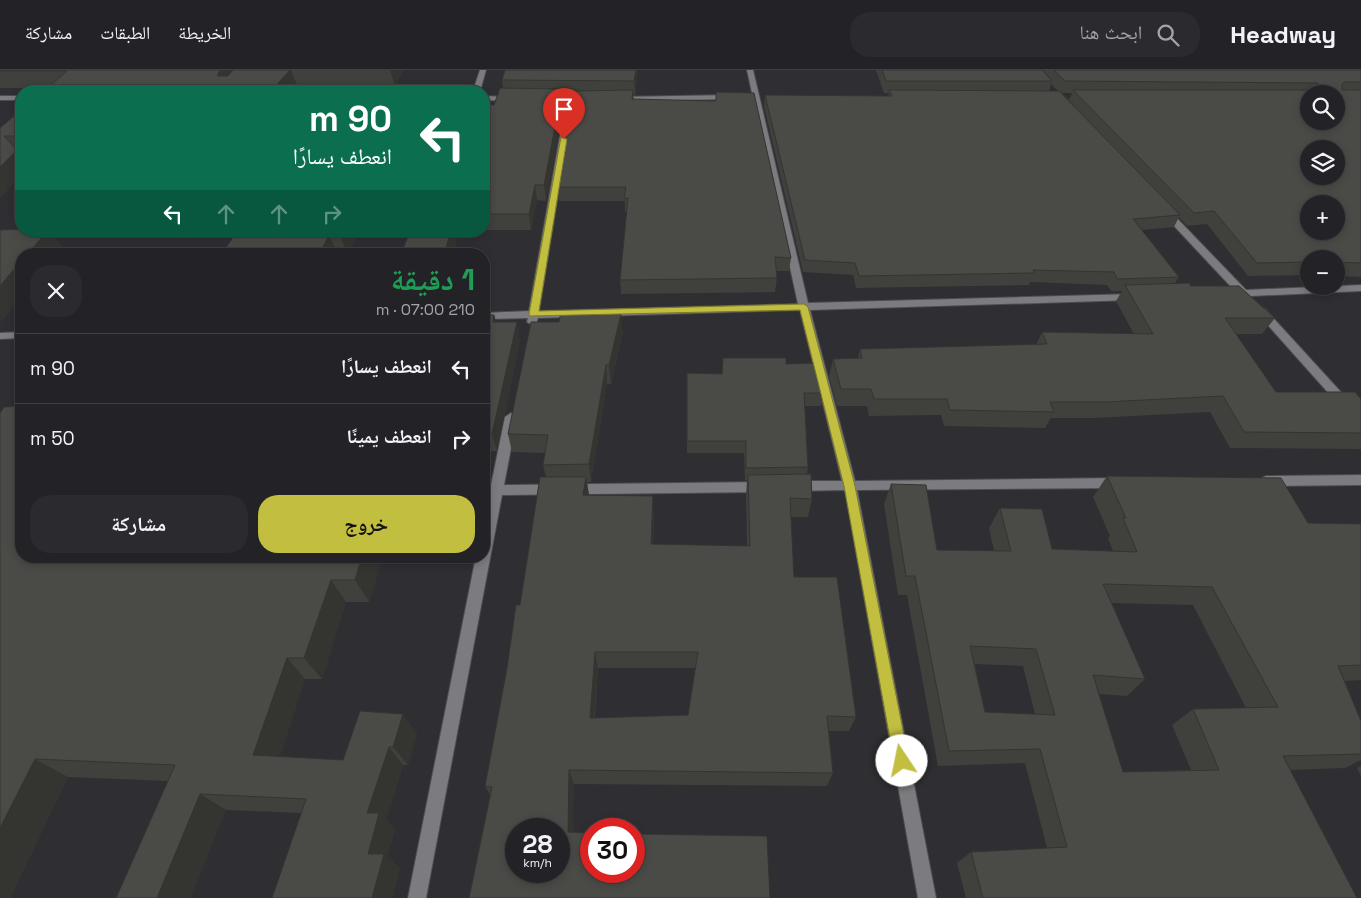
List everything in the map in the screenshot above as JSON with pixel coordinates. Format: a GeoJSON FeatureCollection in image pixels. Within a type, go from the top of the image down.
{"type":"FeatureCollection","features":[{"type":"Feature","properties":{"kind":"street"},"geometry":{"type":"LineString","coordinates":[[478,85],[483,70]]}},
{"type":"Feature","properties":{"kind":"street"},"geometry":{"type":"LineString","coordinates":[[750,70],[804,307],[850,486],[927,898]]}},
{"type":"Feature","properties":{"kind":"street"},"geometry":{"type":"LineString","coordinates":[[609,99],[737,97]]}},
{"type":"Feature","properties":{"kind":"street"},"geometry":{"type":"LineString","coordinates":[[0,98],[15,98]]}},
{"type":"Feature","properties":{"kind":"street"},"geometry":{"type":"LineString","coordinates":[[490,98],[522,99]]}},
{"type":"Feature","properties":{"kind":"street"},"geometry":{"type":"LineString","coordinates":[[541,100],[600,100]]}},
{"type":"Feature","properties":{"kind":"street"},"geometry":{"type":"LineString","coordinates":[[529,334],[570,100]]}},
{"type":"Feature","properties":{"kind":"street"},"geometry":{"type":"LineString","coordinates":[[1157,202],[1244,293],[1361,422]]}},
{"type":"Feature","properties":{"kind":"street"},"geometry":{"type":"LineString","coordinates":[[1225,294],[1361,288]]}},
{"type":"Feature","properties":{"kind":"street"},"geometry":{"type":"LineString","coordinates":[[490,316],[1146,296]]}},
{"type":"Feature","properties":{"kind":"street"},"geometry":{"type":"LineString","coordinates":[[0,336],[15,335]]}},
{"type":"Feature","properties":{"kind":"street"},"geometry":{"type":"LineString","coordinates":[[514,402],[490,490],[1135,482]]}},
{"type":"Feature","properties":{"kind":"street"},"geometry":{"type":"LineString","coordinates":[[1253,481],[1361,480]]}},
{"type":"Feature","properties":{"kind":"street"},"geometry":{"type":"LineString","coordinates":[[417,898],[482,563]]}},
{"type":"Feature","properties":{"kind":"building"},"geometry":{"type":"Polygon","coordinates":[[[221,70],[218,76],[228,76],[233,70],[290,70],[276,85],[51,85],[67,71],[0,71],[221,70]]]}},
{"type":"Feature","properties":{"kind":"building"},"geometry":{"type":"Polygon","coordinates":[[[505,70],[636,70],[634,81],[502,80],[505,70]]]}},
{"type":"Feature","properties":{"kind":"building"},"geometry":{"type":"Polygon","coordinates":[[[882,70],[1042,70],[1052,81],[886,81],[882,70]]]}},
{"type":"Feature","properties":{"kind":"building"},"geometry":{"type":"Polygon","coordinates":[[[1054,70],[1361,70],[1361,82],[1344,82],[1342,85],[1318,85],[1318,83],[1065,81],[1054,70]]]}},
{"type":"Feature","properties":{"kind":"building"},"geometry":{"type":"Polygon","coordinates":[[[500,88],[562,89],[544,185],[535,185],[529,214],[490,214],[490,105],[494,105],[500,88]]]}},
{"type":"Feature","properties":{"kind":"building"},"geometry":{"type":"Polygon","coordinates":[[[633,90],[632,99],[716,101],[716,92],[754,93],[791,258],[775,257],[777,278],[620,280],[628,198],[624,198],[626,187],[557,187],[573,91],[633,90]]]}},
{"type":"Feature","properties":{"kind":"building"},"geometry":{"type":"Polygon","coordinates":[[[889,90],[1059,91],[1180,215],[1133,219],[1179,277],[1117,279],[1114,272],[1033,270],[1034,273],[859,276],[855,263],[805,260],[765,95],[892,96],[889,90]]]}},
{"type":"Feature","properties":{"kind":"building"},"geometry":{"type":"Polygon","coordinates":[[[1073,90],[1300,90],[1300,130],[1345,130],[1345,90],[1361,90],[1361,263],[1345,262],[1345,250],[1300,250],[1300,262],[1257,263],[1214,211],[1194,213],[1073,90]]]}},
{"type":"Feature","properties":{"kind":"building"},"geometry":{"type":"Polygon","coordinates":[[[15,115],[15,136],[4,136],[15,148],[15,152],[0,167],[0,128],[15,115]]]}},
{"type":"Feature","properties":{"kind":"building"},"geometry":{"type":"Polygon","coordinates":[[[15,229],[15,237],[42,237],[33,248],[15,248],[15,268],[0,286],[0,230],[15,229]]]}},
{"type":"Feature","properties":{"kind":"building"},"geometry":{"type":"Polygon","coordinates":[[[233,237],[328,237],[322,248],[226,248],[233,237]]]}},
{"type":"Feature","properties":{"kind":"building"},"geometry":{"type":"Polygon","coordinates":[[[408,237],[449,237],[446,248],[403,248],[408,237]]]}},
{"type":"Feature","properties":{"kind":"building"},"geometry":{"type":"Polygon","coordinates":[[[1189,283],[1191,286],[1239,286],[1275,318],[1225,318],[1276,392],[1355,392],[1361,399],[1361,433],[1244,432],[1223,396],[1104,402],[1050,402],[1054,412],[950,410],[947,399],[874,399],[871,389],[841,389],[833,359],[862,358],[860,349],[1047,344],[1042,332],[1153,334],[1125,285],[1189,283]]]}},
{"type":"Feature","properties":{"kind":"building"},"geometry":{"type":"Polygon","coordinates":[[[561,312],[621,314],[609,365],[606,365],[589,464],[543,465],[548,435],[508,434],[531,322],[559,322],[561,312]]]}},
{"type":"Feature","properties":{"kind":"building"},"geometry":{"type":"Polygon","coordinates":[[[490,315],[494,315],[493,322],[517,322],[492,434],[490,434],[490,315]]]}},
{"type":"Feature","properties":{"kind":"building"},"geometry":{"type":"Polygon","coordinates":[[[723,358],[786,358],[786,364],[816,363],[824,393],[804,393],[808,467],[746,468],[746,441],[687,441],[687,373],[722,374],[723,358]]]}},
{"type":"Feature","properties":{"kind":"building"},"geometry":{"type":"Polygon","coordinates":[[[15,406],[15,563],[360,563],[355,580],[331,580],[304,658],[287,658],[253,755],[343,760],[360,711],[403,714],[393,747],[389,747],[367,813],[379,813],[368,854],[384,854],[372,898],[272,898],[306,799],[200,794],[157,898],[116,898],[175,765],[35,759],[0,828],[0,413],[4,407],[15,406]]]}},
{"type":"Feature","properties":{"kind":"building"},"geometry":{"type":"Polygon","coordinates":[[[811,474],[812,499],[790,498],[794,577],[837,577],[856,717],[827,716],[833,773],[569,770],[568,818],[505,818],[505,883],[570,883],[570,832],[580,833],[580,883],[645,883],[645,834],[767,836],[770,898],[469,898],[492,787],[485,786],[507,668],[516,605],[520,605],[540,477],[586,477],[583,495],[653,496],[651,544],[750,546],[748,475],[811,474]],[[595,652],[590,718],[688,715],[698,652],[595,652]]]}},
{"type":"Feature","properties":{"kind":"building"},"geometry":{"type":"Polygon","coordinates":[[[1107,476],[1281,478],[1308,523],[1361,524],[1361,665],[1338,666],[1361,721],[1361,754],[1283,756],[1357,898],[983,898],[971,852],[1067,847],[1040,749],[949,751],[915,576],[906,576],[891,484],[926,485],[937,550],[1011,551],[1000,508],[1042,509],[1052,549],[1137,552],[1123,518],[1126,518],[1107,476]],[[1103,584],[1145,679],[1093,675],[1123,772],[1219,770],[1193,709],[1278,707],[1212,587],[1103,584]],[[970,646],[985,712],[1055,715],[1036,649],[970,646]]]}},
{"type":"Feature","properties":{"kind":"route"},"geometry":{"type":"LineString","coordinates":[[564,139],[533,314],[804,307],[850,486],[902,761]]}}]}
